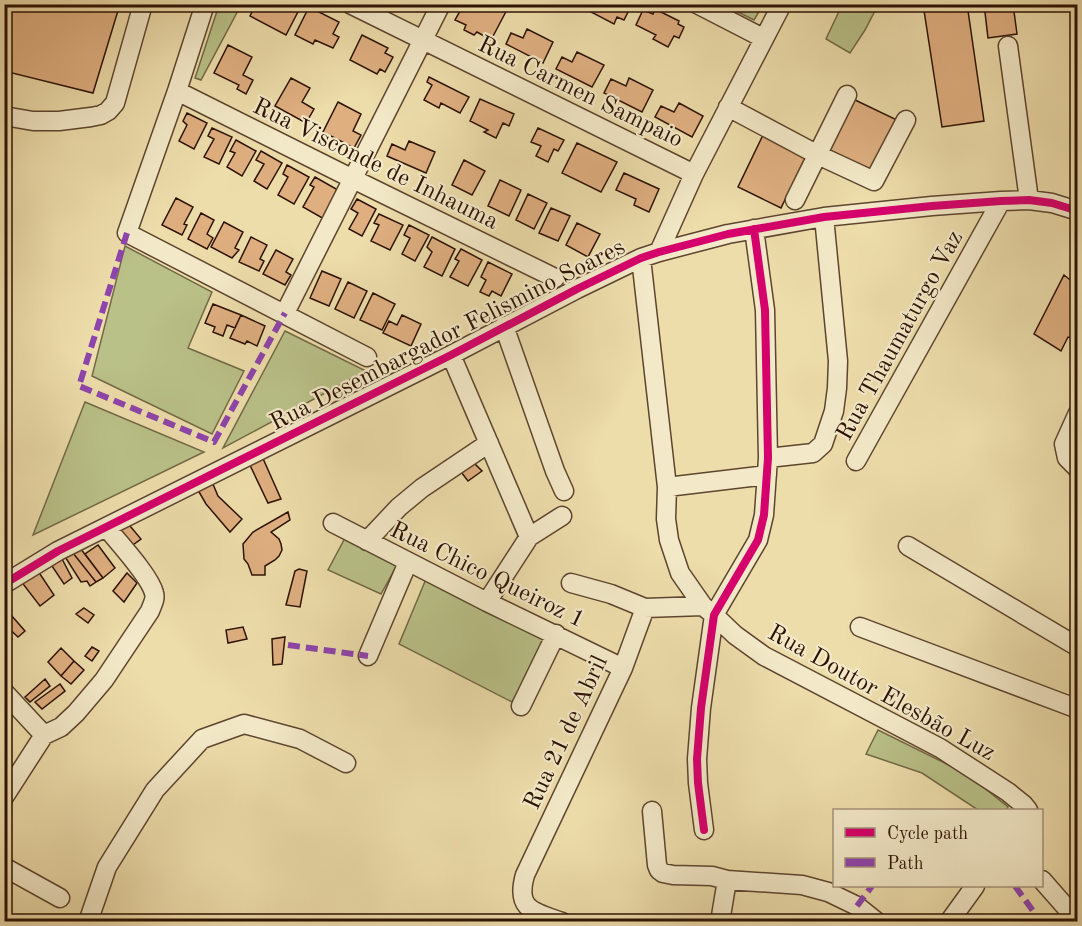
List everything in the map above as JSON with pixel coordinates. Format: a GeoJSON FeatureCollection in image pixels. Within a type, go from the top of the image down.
{"type":"FeatureCollection","features":[{"type":"Feature","properties":{"kind":"street"},"geometry":{"type":"LineString","coordinates":[[4,116],[33,121],[59,121],[101,115],[108,111],[114,103],[142,4]]}},
{"type":"Feature","properties":{"kind":"street"},"geometry":{"type":"LineString","coordinates":[[205,4],[127,233],[367,357]]}},
{"type":"Feature","properties":{"kind":"street","name":"Rua Carmen Sampaio"},"geometry":{"type":"LineString","coordinates":[[350,4],[694,174]]}},
{"type":"Feature","properties":{"kind":"street"},"geometry":{"type":"LineString","coordinates":[[285,313],[441,4]]}},
{"type":"Feature","properties":{"kind":"street"},"geometry":{"type":"LineString","coordinates":[[697,4],[763,38]]}},
{"type":"Feature","properties":{"kind":"street"},"geometry":{"type":"LineString","coordinates":[[650,255],[782,4]]}},
{"type":"Feature","properties":{"kind":"street"},"geometry":{"type":"LineString","coordinates":[[1008,46],[1029,200]]}},
{"type":"Feature","properties":{"kind":"street","name":"Rua Visconde de Inhauma"},"geometry":{"type":"LineString","coordinates":[[177,91],[555,278]]}},
{"type":"Feature","properties":{"kind":"street"},"geometry":{"type":"LineString","coordinates":[[795,200],[847,95]]}},
{"type":"Feature","properties":{"kind":"street"},"geometry":{"type":"LineString","coordinates":[[728,107],[818,155],[874,181],[906,120]]}},
{"type":"Feature","properties":{"kind":"street","name":"Rua Desembargador Felismino Soares"},"geometry":{"type":"LineString","coordinates":[[4,584],[58,551],[650,255],[728,234],[824,217],[933,206],[1029,200],[1052,203],[1077,211]]}},
{"type":"Feature","properties":{"kind":"street","name":"Rua Thaumaturgo Vaz"},"geometry":{"type":"LineString","coordinates":[[856,461],[1001,201]]}},
{"type":"Feature","properties":{"kind":"street"},"geometry":{"type":"LineString","coordinates":[[667,487],[768,466],[813,453],[823,444],[834,411],[838,361],[824,217]]}},
{"type":"Feature","properties":{"kind":"street"},"geometry":{"type":"LineString","coordinates":[[704,830],[696,759],[708,610],[758,540],[764,515],[768,466],[765,310],[754,229]]}},
{"type":"Feature","properties":{"kind":"street","name":"Rua Doutor Elesbão Luz"},"geometry":{"type":"LineString","coordinates":[[650,255],[667,487],[666,519],[669,540],[680,573],[708,610],[764,656],[940,748],[1008,792],[1027,809]]}},
{"type":"Feature","properties":{"kind":"street"},"geometry":{"type":"LineString","coordinates":[[504,326],[564,491]]}},
{"type":"Feature","properties":{"kind":"street"},"geometry":{"type":"LineString","coordinates":[[450,355],[530,537]]}},
{"type":"Feature","properties":{"kind":"street"},"geometry":{"type":"LineString","coordinates":[[1077,413],[1064,444],[1067,458],[1077,469]]}},
{"type":"Feature","properties":{"kind":"street"},"geometry":{"type":"LineString","coordinates":[[367,541],[399,507],[422,488],[489,443]]}},
{"type":"Feature","properties":{"kind":"street"},"geometry":{"type":"LineString","coordinates":[[487,602],[530,537],[562,516]]}},
{"type":"Feature","properties":{"kind":"street","name":"Rua Chico Queiroz 1"},"geometry":{"type":"LineString","coordinates":[[333,523],[623,668]]}},
{"type":"Feature","properties":{"kind":"street"},"geometry":{"type":"LineString","coordinates":[[4,797],[44,735],[61,727],[76,713],[104,680],[150,611],[154,600],[151,585],[106,527]]}},
{"type":"Feature","properties":{"kind":"street"},"geometry":{"type":"LineString","coordinates":[[908,546],[1077,647]]}},
{"type":"Feature","properties":{"kind":"street"},"geometry":{"type":"LineString","coordinates":[[368,656],[408,562]]}},
{"type":"Feature","properties":{"kind":"street"},"geometry":{"type":"LineString","coordinates":[[571,583],[611,594],[645,608],[708,610]]}},
{"type":"Feature","properties":{"kind":"street","name":"Rua 21 de Abril"},"geometry":{"type":"LineString","coordinates":[[562,921],[536,913],[527,907],[522,898],[525,875],[623,668],[645,608]]}},
{"type":"Feature","properties":{"kind":"street"},"geometry":{"type":"LineString","coordinates":[[860,627],[1077,709]]}},
{"type":"Feature","properties":{"kind":"street"},"geometry":{"type":"LineString","coordinates":[[521,706],[556,634]]}},
{"type":"Feature","properties":{"kind":"street"},"geometry":{"type":"LineString","coordinates":[[4,692],[44,735]]}},
{"type":"Feature","properties":{"kind":"street"},"geometry":{"type":"LineString","coordinates":[[88,921],[107,867],[113,857],[155,790],[202,739],[244,724],[300,739],[346,763]]}},
{"type":"Feature","properties":{"kind":"street"},"geometry":{"type":"LineString","coordinates":[[652,811],[657,865],[663,873],[801,885],[828,892],[857,906],[877,921]]}},
{"type":"Feature","properties":{"kind":"street"},"geometry":{"type":"LineString","coordinates":[[4,867],[60,898]]}},
{"type":"Feature","properties":{"kind":"street"},"geometry":{"type":"LineString","coordinates":[[720,921],[728,880]]}},
{"type":"Feature","properties":{"kind":"street"},"geometry":{"type":"LineString","coordinates":[[1043,882],[1077,920]]}},
{"type":"Feature","properties":{"kind":"street"},"geometry":{"type":"LineString","coordinates":[[949,921],[974,887]]}},
{"type":"Feature","properties":{"kind":"green space"},"geometry":{"type":"Polygon","coordinates":[[[763,4],[754,20],[724,5],[763,4]]]}},
{"type":"Feature","properties":{"kind":"green space"},"geometry":{"type":"Polygon","coordinates":[[[219,5],[241,5],[201,80],[195,78],[219,5]]]}},
{"type":"Feature","properties":{"kind":"green space"},"geometry":{"type":"Polygon","coordinates":[[[842,5],[878,5],[850,53],[826,39],[842,5]]]}},
{"type":"Feature","properties":{"kind":"green space"},"geometry":{"type":"Polygon","coordinates":[[[125,246],[212,292],[188,348],[244,371],[212,434],[92,376],[125,246]]]}},
{"type":"Feature","properties":{"kind":"green space"},"geometry":{"type":"Polygon","coordinates":[[[285,331],[366,371],[223,448],[285,331]]]}},
{"type":"Feature","properties":{"kind":"green space"},"geometry":{"type":"Polygon","coordinates":[[[85,402],[204,452],[33,535],[85,402]]]}},
{"type":"Feature","properties":{"kind":"green space"},"geometry":{"type":"Polygon","coordinates":[[[345,538],[397,565],[381,594],[328,570],[345,538]]]}},
{"type":"Feature","properties":{"kind":"green space"},"geometry":{"type":"Polygon","coordinates":[[[426,579],[546,640],[512,702],[399,644],[426,579]]]}},
{"type":"Feature","properties":{"kind":"green space"},"geometry":{"type":"Polygon","coordinates":[[[878,730],[967,774],[1008,807],[1007,809],[976,809],[922,773],[866,754],[878,730]]]}},
{"type":"Feature","properties":{"kind":"building"},"geometry":{"type":"Polygon","coordinates":[[[4,4],[120,4],[93,93],[4,71],[4,4]]]}},
{"type":"Feature","properties":{"kind":"building"},"geometry":{"type":"Polygon","coordinates":[[[256,4],[302,4],[286,35],[250,16],[256,4]]]}},
{"type":"Feature","properties":{"kind":"building"},"geometry":{"type":"Polygon","coordinates":[[[464,4],[510,4],[491,40],[477,32],[474,35],[464,30],[466,25],[455,20],[464,4]]]}},
{"type":"Feature","properties":{"kind":"building"},"geometry":{"type":"Polygon","coordinates":[[[594,4],[632,4],[624,20],[617,17],[614,24],[591,12],[594,4]]]}},
{"type":"Feature","properties":{"kind":"building"},"geometry":{"type":"Polygon","coordinates":[[[923,4],[967,4],[984,121],[942,127],[923,4]]]}},
{"type":"Feature","properties":{"kind":"building"},"geometry":{"type":"Polygon","coordinates":[[[984,4],[1013,4],[1017,34],[988,38],[984,4]]]}},
{"type":"Feature","properties":{"kind":"building"},"geometry":{"type":"Polygon","coordinates":[[[309,7],[339,22],[333,34],[339,37],[333,48],[315,40],[313,44],[295,35],[309,7]]]}},
{"type":"Feature","properties":{"kind":"building"},"geometry":{"type":"Polygon","coordinates":[[[655,9],[679,21],[678,24],[684,27],[679,38],[674,36],[668,47],[653,39],[656,35],[636,25],[643,10],[653,14],[655,9]]]}},
{"type":"Feature","properties":{"kind":"building"},"geometry":{"type":"Polygon","coordinates":[[[527,29],[553,42],[543,63],[506,44],[511,33],[523,38],[527,29]]]}},
{"type":"Feature","properties":{"kind":"building"},"geometry":{"type":"Polygon","coordinates":[[[362,35],[388,48],[385,53],[393,57],[385,72],[380,69],[377,74],[350,60],[362,35]]]}},
{"type":"Feature","properties":{"kind":"building"},"geometry":{"type":"Polygon","coordinates":[[[228,45],[252,57],[243,75],[253,80],[246,94],[237,89],[239,85],[214,73],[228,45]]]}},
{"type":"Feature","properties":{"kind":"building"},"geometry":{"type":"Polygon","coordinates":[[[577,52],[604,65],[592,87],[556,69],[562,57],[572,62],[577,52]]]}},
{"type":"Feature","properties":{"kind":"building"},"geometry":{"type":"Polygon","coordinates":[[[429,77],[469,97],[460,113],[441,103],[439,108],[424,100],[432,85],[427,82],[429,77]]]}},
{"type":"Feature","properties":{"kind":"building"},"geometry":{"type":"Polygon","coordinates":[[[291,78],[310,88],[302,102],[314,109],[306,123],[275,106],[291,78]]]}},
{"type":"Feature","properties":{"kind":"building"},"geometry":{"type":"Polygon","coordinates":[[[629,78],[653,90],[642,112],[604,93],[611,79],[626,86],[629,78]]]}},
{"type":"Feature","properties":{"kind":"building"},"geometry":{"type":"Polygon","coordinates":[[[480,99],[514,114],[509,126],[503,123],[496,138],[484,132],[488,130],[470,121],[480,99]]]}},
{"type":"Feature","properties":{"kind":"building"},"geometry":{"type":"Polygon","coordinates":[[[853,99],[897,120],[873,171],[829,150],[853,99]]]}},
{"type":"Feature","properties":{"kind":"building"},"geometry":{"type":"Polygon","coordinates":[[[338,102],[361,114],[353,131],[361,135],[354,148],[323,132],[338,102]]]}},
{"type":"Feature","properties":{"kind":"building"},"geometry":{"type":"Polygon","coordinates":[[[679,103],[703,116],[692,137],[655,117],[661,106],[674,112],[679,103]]]}},
{"type":"Feature","properties":{"kind":"building"},"geometry":{"type":"Polygon","coordinates":[[[187,113],[207,123],[194,149],[179,141],[187,125],[183,121],[187,113]]]}},
{"type":"Feature","properties":{"kind":"building"},"geometry":{"type":"Polygon","coordinates":[[[212,128],[232,137],[219,164],[204,157],[214,139],[208,136],[212,128]]]}},
{"type":"Feature","properties":{"kind":"building"},"geometry":{"type":"Polygon","coordinates":[[[538,128],[564,140],[558,151],[554,149],[548,162],[536,156],[541,146],[531,142],[538,128]]]}},
{"type":"Feature","properties":{"kind":"building"},"geometry":{"type":"Polygon","coordinates":[[[763,135],[806,156],[781,208],[738,187],[763,135]]]}},
{"type":"Feature","properties":{"kind":"building"},"geometry":{"type":"Polygon","coordinates":[[[236,140],[256,151],[242,176],[227,167],[235,153],[230,151],[236,140]]]}},
{"type":"Feature","properties":{"kind":"building"},"geometry":{"type":"Polygon","coordinates":[[[409,141],[435,152],[426,173],[387,156],[392,144],[405,150],[409,141]]]}},
{"type":"Feature","properties":{"kind":"building"},"geometry":{"type":"Polygon","coordinates":[[[577,143],[617,162],[601,192],[562,173],[577,143]]]}},
{"type":"Feature","properties":{"kind":"building"},"geometry":{"type":"Polygon","coordinates":[[[261,151],[282,163],[267,189],[254,181],[264,164],[256,160],[261,151]]]}},
{"type":"Feature","properties":{"kind":"building"},"geometry":{"type":"Polygon","coordinates":[[[464,160],[485,171],[472,195],[452,185],[464,160]]]}},
{"type":"Feature","properties":{"kind":"building"},"geometry":{"type":"Polygon","coordinates":[[[287,165],[309,177],[294,204],[278,195],[288,177],[283,174],[287,165]]]}},
{"type":"Feature","properties":{"kind":"building"},"geometry":{"type":"Polygon","coordinates":[[[624,173],[659,189],[649,212],[634,205],[636,199],[616,190],[624,173]]]}},
{"type":"Feature","properties":{"kind":"building"},"geometry":{"type":"Polygon","coordinates":[[[315,177],[338,190],[324,219],[303,207],[314,187],[310,185],[315,177]]]}},
{"type":"Feature","properties":{"kind":"building"},"geometry":{"type":"Polygon","coordinates":[[[500,180],[521,190],[509,216],[488,206],[500,180]]]}},
{"type":"Feature","properties":{"kind":"building"},"geometry":{"type":"Polygon","coordinates":[[[528,194],[547,203],[534,229],[516,220],[528,194]]]}},
{"type":"Feature","properties":{"kind":"building"},"geometry":{"type":"Polygon","coordinates":[[[176,198],[193,207],[184,224],[187,225],[182,235],[162,225],[176,198]]]}},
{"type":"Feature","properties":{"kind":"building"},"geometry":{"type":"Polygon","coordinates":[[[357,199],[376,209],[362,236],[349,229],[358,213],[351,209],[357,199]]]}},
{"type":"Feature","properties":{"kind":"building"},"geometry":{"type":"Polygon","coordinates":[[[551,208],[570,216],[558,241],[539,233],[551,208]]]}},
{"type":"Feature","properties":{"kind":"building"},"geometry":{"type":"Polygon","coordinates":[[[201,213],[214,220],[207,234],[213,238],[207,249],[188,239],[201,213]]]}},
{"type":"Feature","properties":{"kind":"building"},"geometry":{"type":"Polygon","coordinates":[[[379,214],[403,225],[390,250],[371,241],[379,225],[374,223],[379,214]]]}},
{"type":"Feature","properties":{"kind":"building"},"geometry":{"type":"Polygon","coordinates":[[[224,222],[243,232],[235,248],[239,250],[232,258],[211,247],[224,222]]]}},
{"type":"Feature","properties":{"kind":"building"},"geometry":{"type":"Polygon","coordinates":[[[577,223],[600,234],[588,257],[566,245],[577,223]]]}},
{"type":"Feature","properties":{"kind":"building"},"geometry":{"type":"Polygon","coordinates":[[[409,225],[429,235],[415,261],[402,254],[410,238],[404,235],[409,225]]]}},
{"type":"Feature","properties":{"kind":"building"},"geometry":{"type":"Polygon","coordinates":[[[251,237],[267,245],[260,259],[264,261],[259,271],[239,262],[251,237]]]}},
{"type":"Feature","properties":{"kind":"building"},"geometry":{"type":"Polygon","coordinates":[[[432,237],[455,249],[442,276],[424,267],[432,252],[427,247],[432,237]]]}},
{"type":"Feature","properties":{"kind":"building"},"geometry":{"type":"Polygon","coordinates":[[[461,249],[482,260],[468,286],[450,277],[459,261],[455,259],[461,249]]]}},
{"type":"Feature","properties":{"kind":"building"},"geometry":{"type":"Polygon","coordinates":[[[276,250],[293,259],[286,272],[291,275],[285,285],[263,274],[276,250]]]}},
{"type":"Feature","properties":{"kind":"building"},"geometry":{"type":"Polygon","coordinates":[[[488,262],[512,274],[501,296],[492,291],[489,296],[480,292],[486,280],[481,277],[488,262]]]}},
{"type":"Feature","properties":{"kind":"building"},"geometry":{"type":"Polygon","coordinates":[[[322,271],[341,279],[329,306],[310,298],[322,271]]]}},
{"type":"Feature","properties":{"kind":"building"},"geometry":{"type":"Polygon","coordinates":[[[1064,275],[1074,283],[1071,296],[1078,300],[1078,339],[1068,337],[1061,351],[1034,334],[1064,275]]]}},
{"type":"Feature","properties":{"kind":"building"},"geometry":{"type":"Polygon","coordinates":[[[348,282],[367,291],[354,318],[335,309],[348,282]]]}},
{"type":"Feature","properties":{"kind":"building"},"geometry":{"type":"Polygon","coordinates":[[[373,293],[395,304],[382,330],[360,320],[373,293]]]}},
{"type":"Feature","properties":{"kind":"building"},"geometry":{"type":"Polygon","coordinates":[[[213,304],[241,315],[235,328],[227,325],[223,336],[213,332],[215,327],[205,323],[213,304]]]}},
{"type":"Feature","properties":{"kind":"building"},"geometry":{"type":"Polygon","coordinates":[[[241,315],[265,326],[257,346],[247,341],[245,344],[230,338],[241,315]]]}},
{"type":"Feature","properties":{"kind":"building"},"geometry":{"type":"Polygon","coordinates":[[[402,315],[421,324],[411,346],[383,333],[389,321],[397,325],[402,315]]]}},
{"type":"Feature","properties":{"kind":"building"},"geometry":{"type":"Polygon","coordinates":[[[261,454],[281,499],[268,503],[247,459],[261,454]]]}},
{"type":"Feature","properties":{"kind":"building"},"geometry":{"type":"Polygon","coordinates":[[[468,457],[482,471],[468,481],[458,468],[468,457]]]}},
{"type":"Feature","properties":{"kind":"building"},"geometry":{"type":"Polygon","coordinates":[[[210,477],[218,496],[242,519],[230,532],[206,504],[195,485],[210,477]]]}},
{"type":"Feature","properties":{"kind":"building"},"geometry":{"type":"Polygon","coordinates":[[[288,512],[290,520],[271,532],[281,544],[282,550],[279,556],[265,566],[265,575],[252,575],[244,559],[243,544],[253,532],[288,512]]]}},
{"type":"Feature","properties":{"kind":"building"},"geometry":{"type":"Polygon","coordinates":[[[125,520],[141,539],[130,547],[112,526],[125,520]]]}},
{"type":"Feature","properties":{"kind":"building"},"geometry":{"type":"Polygon","coordinates":[[[77,544],[103,578],[96,582],[69,548],[77,544]]]}},
{"type":"Feature","properties":{"kind":"building"},"geometry":{"type":"Polygon","coordinates":[[[98,545],[115,568],[103,578],[85,554],[98,545]]]}},
{"type":"Feature","properties":{"kind":"building"},"geometry":{"type":"Polygon","coordinates":[[[69,548],[96,582],[90,586],[87,581],[81,582],[62,552],[69,548]]]}},
{"type":"Feature","properties":{"kind":"building"},"geometry":{"type":"Polygon","coordinates":[[[61,557],[72,578],[64,584],[50,563],[61,557]]]}},
{"type":"Feature","properties":{"kind":"building"},"geometry":{"type":"Polygon","coordinates":[[[36,568],[54,595],[40,606],[20,580],[36,568]]]}},
{"type":"Feature","properties":{"kind":"building"},"geometry":{"type":"Polygon","coordinates":[[[299,569],[307,571],[300,607],[286,605],[295,571],[299,569]]]}},
{"type":"Feature","properties":{"kind":"building"},"geometry":{"type":"Polygon","coordinates":[[[127,573],[137,583],[124,602],[113,591],[127,573]]]}},
{"type":"Feature","properties":{"kind":"building"},"geometry":{"type":"Polygon","coordinates":[[[4,607],[25,631],[18,637],[4,624],[4,607]]]}},
{"type":"Feature","properties":{"kind":"building"},"geometry":{"type":"Polygon","coordinates":[[[84,608],[94,615],[88,623],[76,614],[84,608]]]}},
{"type":"Feature","properties":{"kind":"building"},"geometry":{"type":"Polygon","coordinates":[[[243,627],[247,639],[228,643],[226,630],[243,627]]]}},
{"type":"Feature","properties":{"kind":"building"},"geometry":{"type":"Polygon","coordinates":[[[4,630],[12,639],[4,644],[4,630]]]}},
{"type":"Feature","properties":{"kind":"building"},"geometry":{"type":"Polygon","coordinates":[[[285,637],[282,664],[273,665],[272,639],[285,637]]]}},
{"type":"Feature","properties":{"kind":"building"},"geometry":{"type":"Polygon","coordinates":[[[92,647],[99,651],[92,661],[85,656],[92,647]]]}},
{"type":"Feature","properties":{"kind":"building"},"geometry":{"type":"Polygon","coordinates":[[[61,648],[74,661],[61,676],[48,662],[61,648]]]}},
{"type":"Feature","properties":{"kind":"building"},"geometry":{"type":"Polygon","coordinates":[[[74,661],[84,670],[71,684],[61,676],[74,661]]]}},
{"type":"Feature","properties":{"kind":"building"},"geometry":{"type":"Polygon","coordinates":[[[45,679],[50,686],[30,702],[25,697],[45,679]]]}},
{"type":"Feature","properties":{"kind":"building"},"geometry":{"type":"Polygon","coordinates":[[[60,684],[65,691],[42,709],[35,702],[60,684]]]}},
{"type":"Feature","properties":{"kind":"marked path"},"geometry":{"type":"LineString","coordinates":[[127,233],[79,386],[214,442],[285,313]]}},
{"type":"Feature","properties":{"kind":"marked path"},"geometry":{"type":"LineString","coordinates":[[288,645],[368,656]]}},
{"type":"Feature","properties":{"kind":"marked path"},"geometry":{"type":"LineString","coordinates":[[857,906],[871,887]]}},
{"type":"Feature","properties":{"kind":"marked path"},"geometry":{"type":"LineString","coordinates":[[1016,887],[1041,922]]}},
{"type":"Feature","properties":{"kind":"cycle path"},"geometry":{"type":"LineString","coordinates":[[4,584],[58,551],[641,258],[728,234],[824,217],[932,206],[1029,200],[1052,203],[1078,211]]}},
{"type":"Feature","properties":{"kind":"cycle path"},"geometry":{"type":"LineString","coordinates":[[704,830],[697,759],[701,708],[714,615],[758,540],[764,515],[768,458],[765,310],[754,229]]}}]}
